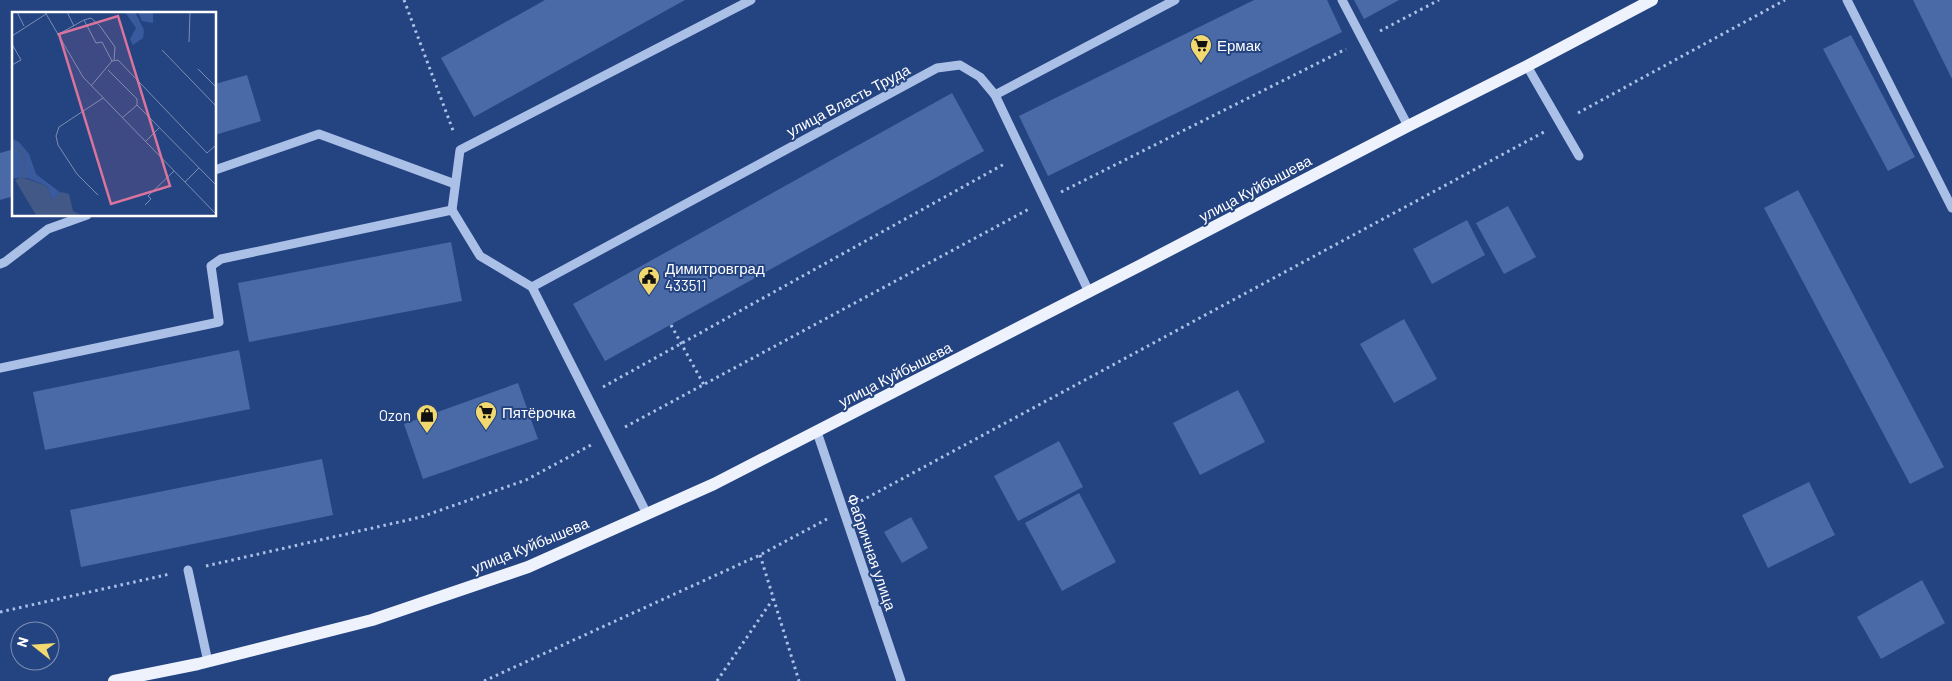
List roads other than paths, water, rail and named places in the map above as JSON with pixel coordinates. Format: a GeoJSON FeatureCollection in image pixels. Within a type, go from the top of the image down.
{"type":"FeatureCollection","features":[{"type":"Feature","properties":{"kind":"main road","name":"улица Куйбышева"},"geometry":{"type":"LineString","coordinates":[[114,681],[208,662],[372,620],[528,567],[714,484],[1652,0]]}},
{"type":"Feature","properties":{"kind":"street"},"geometry":{"type":"LineString","coordinates":[[647,514],[532,287],[480,256],[452,210],[460,150],[751,0]]}},
{"type":"Feature","properties":{"kind":"street"},"geometry":{"type":"LineString","coordinates":[[995,95],[1175,0]]}},
{"type":"Feature","properties":{"kind":"street"},"geometry":{"type":"LineString","coordinates":[[1342,0],[1408,126]]}},
{"type":"Feature","properties":{"kind":"street"},"geometry":{"type":"LineString","coordinates":[[1847,0],[1952,208]]}},
{"type":"Feature","properties":{"kind":"street","name":"улица Власть Труда"},"geometry":{"type":"LineString","coordinates":[[532,287],[937,68],[960,65],[980,77],[995,95],[1089,292]]}},
{"type":"Feature","properties":{"kind":"street"},"geometry":{"type":"LineString","coordinates":[[1527,66],[1579,156]]}},
{"type":"Feature","properties":{"kind":"street"},"geometry":{"type":"LineString","coordinates":[[216,170],[319,134],[455,184]]}},
{"type":"Feature","properties":{"kind":"street"},"geometry":{"type":"LineString","coordinates":[[0,368],[219,322],[211,266],[221,259],[452,210]]}},
{"type":"Feature","properties":{"kind":"street"},"geometry":{"type":"LineString","coordinates":[[0,264],[48,229],[84,216]]}},
{"type":"Feature","properties":{"kind":"street","name":"Фабричная улица"},"geometry":{"type":"LineString","coordinates":[[817,432],[900,681]]}},
{"type":"Feature","properties":{"kind":"street"},"geometry":{"type":"LineString","coordinates":[[188,570],[208,662]]}},
{"type":"Feature","properties":{"kind":"place","name":"Ермак"},"geometry":{"type":"Point","coordinates":[1201,64]}},
{"type":"Feature","properties":{"kind":"place","name":"Димитровград 433511"},"geometry":{"type":"Point","coordinates":[649,296]}},
{"type":"Feature","properties":{"kind":"place","name":"Пятёрочка"},"geometry":{"type":"Point","coordinates":[486,431]}},
{"type":"Feature","properties":{"kind":"place","name":"Ozon"},"geometry":{"type":"Point","coordinates":[427,434]}}]}
